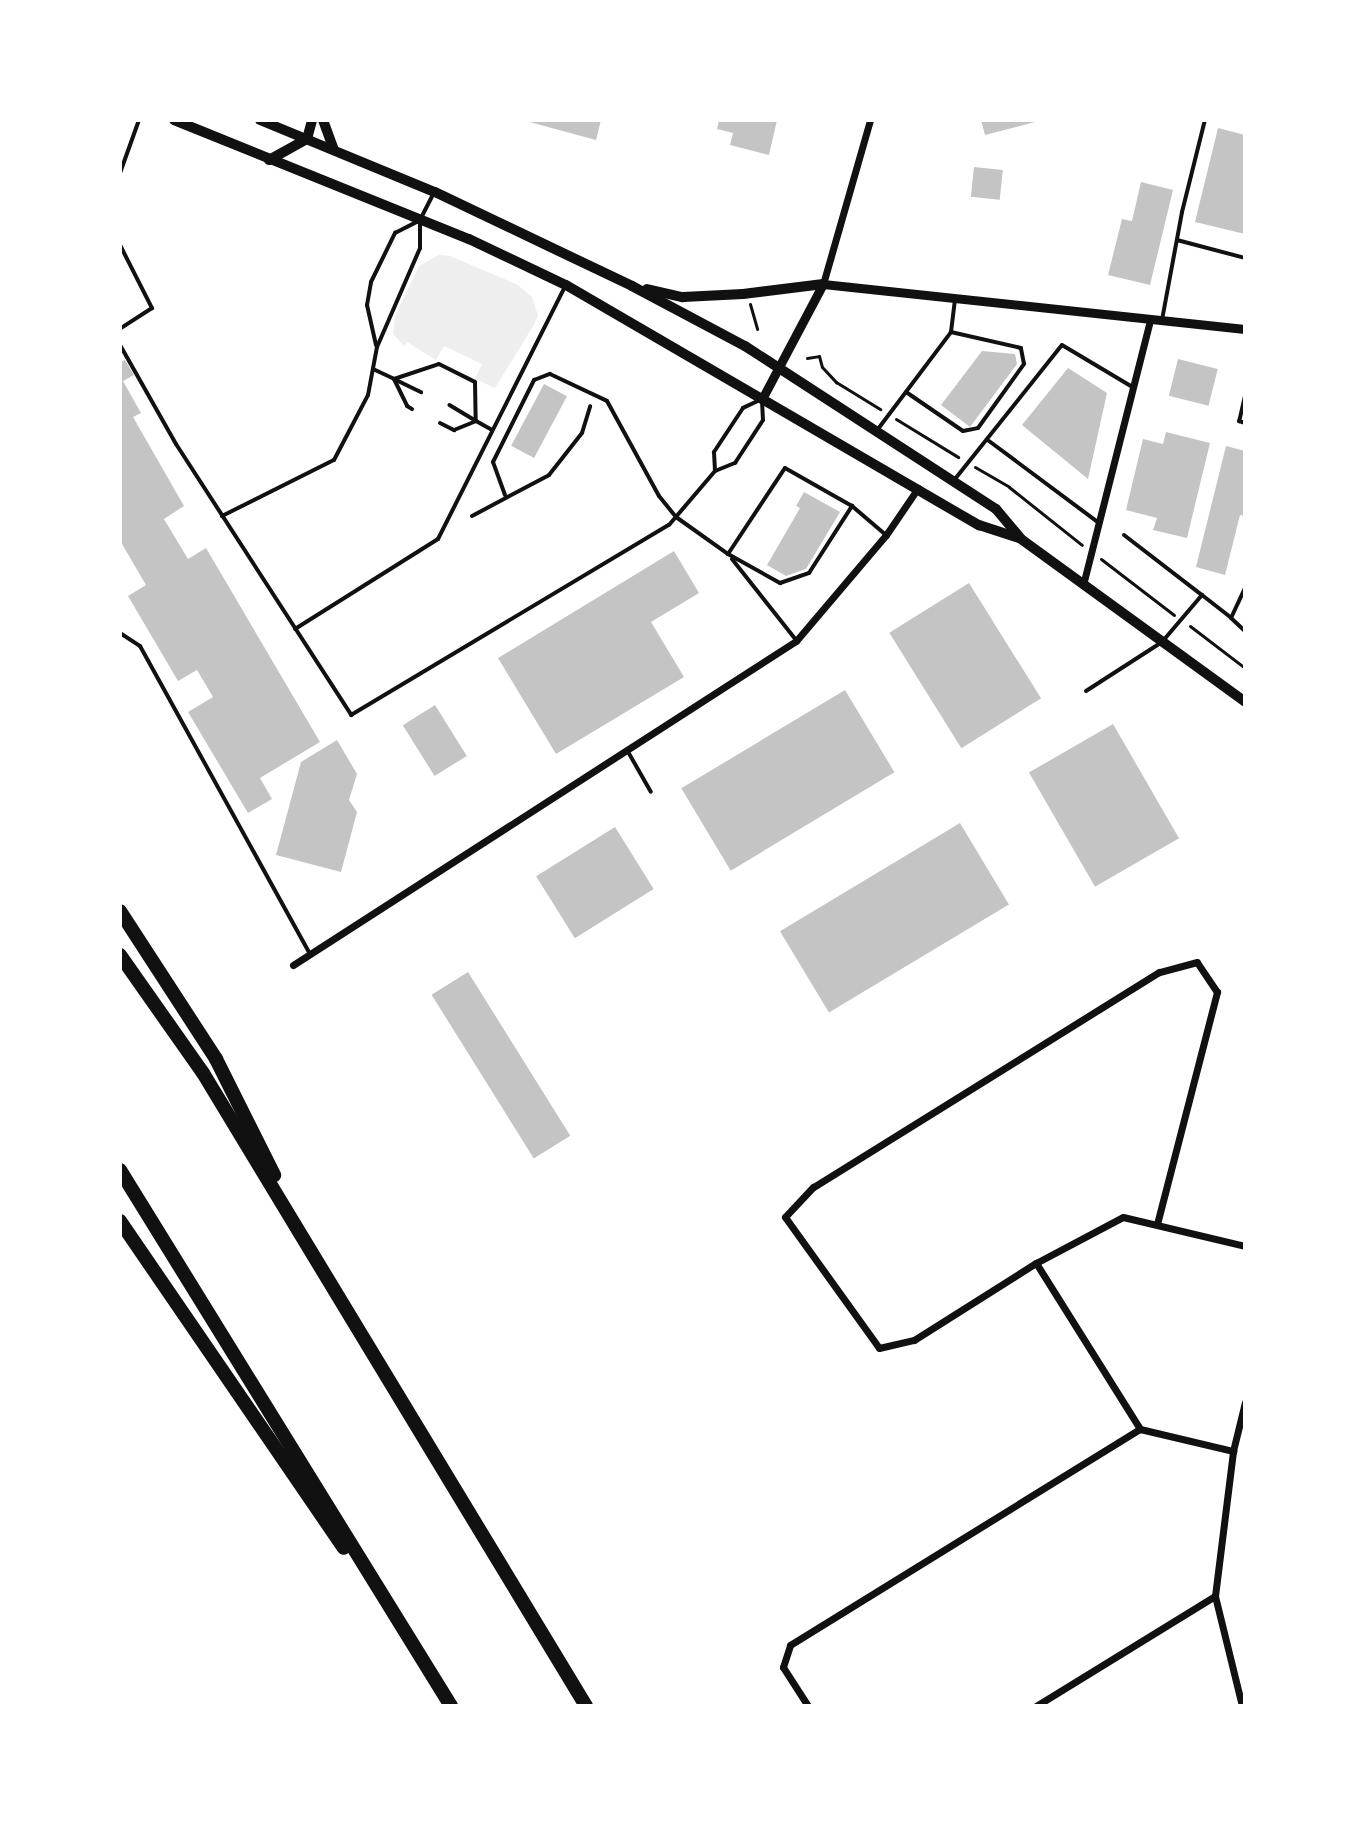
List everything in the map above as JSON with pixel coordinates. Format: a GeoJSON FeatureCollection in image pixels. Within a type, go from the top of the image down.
{"type":"FeatureCollection","features":[{"type":"Feature","properties":{"kind":"highway"},"geometry":{"type":"LineString","coordinates":[[120,911],[216,1059],[320,1268]]}},
{"type":"Feature","properties":{"kind":"highway"},"geometry":{"type":"LineString","coordinates":[[120,955],[203,1073],[586,1706]]}},
{"type":"Feature","properties":{"kind":"highway"},"geometry":{"type":"LineString","coordinates":[[120,1170],[449,1702]]}},
{"type":"Feature","properties":{"kind":"highway"},"geometry":{"type":"LineString","coordinates":[[120,1221],[449,1702]]}},
{"type":"Feature","properties":{"kind":"main road"},"geometry":{"type":"LineString","coordinates":[[174,120],[420,220],[566,285],[979,525],[1021,539]]}},
{"type":"Feature","properties":{"kind":"main road"},"geometry":{"type":"LineString","coordinates":[[260,120],[435,192],[632,286],[780,368],[996,509],[1021,539],[1245,702]]}},
{"type":"Feature","properties":{"kind":"main road"},"geometry":{"type":"LineString","coordinates":[[269,160],[307,139],[312,120]]}},
{"type":"Feature","properties":{"kind":"main road"},"geometry":{"type":"LineString","coordinates":[[323,120],[334,150]]}},
{"type":"Feature","properties":{"kind":"main road"},"geometry":{"type":"LineString","coordinates":[[632,286],[683,297],[743,294],[823,284]]}},
{"type":"Feature","properties":{"kind":"street"},"geometry":{"type":"LineString","coordinates":[[762,399],[823,284],[870,120]]}},
{"type":"Feature","properties":{"kind":"street"},"geometry":{"type":"LineString","coordinates":[[823,284],[1162,323],[1245,329]]}},
{"type":"Feature","properties":{"kind":"street"},"geometry":{"type":"LineString","coordinates":[[1083,585],[1150,321]]}},
{"type":"Feature","properties":{"kind":"street"},"geometry":{"type":"LineString","coordinates":[[293,965],[796,641],[886,535],[918,488]]}},
{"type":"Feature","properties":{"kind":"street"},"geometry":{"type":"LineString","coordinates":[[1157,1224],[1217,992],[1197,962],[1159,972],[813,1187],[785,1217],[879,1348],[914,1340],[1036,1263],[1123,1217],[1245,1246]]}},
{"type":"Feature","properties":{"kind":"street"},"geometry":{"type":"LineString","coordinates":[[1036,1263],[1140,1429],[1233,1451]]}},
{"type":"Feature","properties":{"kind":"street"},"geometry":{"type":"LineString","coordinates":[[1242,1706],[1215,1596],[1233,1451],[1245,1402]]}},
{"type":"Feature","properties":{"kind":"street"},"geometry":{"type":"LineString","coordinates":[[808,1706],[783,1667],[790,1645],[1140,1429]]}},
{"type":"Feature","properties":{"kind":"street"},"geometry":{"type":"LineString","coordinates":[[1036,1706],[1215,1596]]}},
{"type":"Feature","properties":{"kind":"lane"},"geometry":{"type":"LineString","coordinates":[[120,173],[139,120]]}},
{"type":"Feature","properties":{"kind":"lane"},"geometry":{"type":"LineString","coordinates":[[1162,323],[1177,240],[1205,120]]}},
{"type":"Feature","properties":{"kind":"lane"},"geometry":{"type":"LineString","coordinates":[[222,516],[334,460],[368,395],[377,347],[420,248],[420,220],[435,192]]}},
{"type":"Feature","properties":{"kind":"lane"},"geometry":{"type":"LineString","coordinates":[[377,347],[367,305],[371,282],[395,233],[420,220]]}},
{"type":"Feature","properties":{"kind":"lane"},"geometry":{"type":"LineString","coordinates":[[1177,240],[1245,258]]}},
{"type":"Feature","properties":{"kind":"lane"},"geometry":{"type":"LineString","coordinates":[[120,245],[152,308],[120,329]]}},
{"type":"Feature","properties":{"kind":"lane"},"geometry":{"type":"LineString","coordinates":[[295,629],[438,539],[566,285]]}},
{"type":"Feature","properties":{"kind":"lane"},"geometry":{"type":"LineString","coordinates":[[877,431],[951,332],[955,299]]}},
{"type":"Feature","properties":{"kind":"lane"},"geometry":{"type":"LineString","coordinates":[[906,392],[963,431],[978,428],[1024,364],[1021,348],[951,332]]}},
{"type":"Feature","properties":{"kind":"lane"},"geometry":{"type":"LineString","coordinates":[[120,345],[176,444],[351,715],[650,537],[676,517],[715,471],[735,463],[763,420],[762,399],[743,408],[714,452],[715,471]]}},
{"type":"Feature","properties":{"kind":"lane"},"geometry":{"type":"LineString","coordinates":[[953,481],[989,441],[1062,345],[1134,388]]}},
{"type":"Feature","properties":{"kind":"lane"},"geometry":{"type":"LineString","coordinates":[[394,379],[439,364],[475,382],[476,421]]}},
{"type":"Feature","properties":{"kind":"lane"},"geometry":{"type":"LineString","coordinates":[[373,369],[421,392]]}},
{"type":"Feature","properties":{"kind":"lane"},"geometry":{"type":"LineString","coordinates":[[505,495],[493,462],[534,380],[550,374],[607,401],[659,496],[676,517],[728,554],[780,583],[809,573],[852,506]]}},
{"type":"Feature","properties":{"kind":"lane"},"geometry":{"type":"LineString","coordinates":[[394,379],[407,406],[412,409]]}},
{"type":"Feature","properties":{"kind":"lane"},"geometry":{"type":"LineString","coordinates":[[1245,396],[1239,421],[1245,423]]}},
{"type":"Feature","properties":{"kind":"lane"},"geometry":{"type":"LineString","coordinates":[[449,405],[493,430]]}},
{"type":"Feature","properties":{"kind":"lane"},"geometry":{"type":"LineString","coordinates":[[472,516],[505,495],[549,475],[582,433],[590,406]]}},
{"type":"Feature","properties":{"kind":"lane"},"geometry":{"type":"LineString","coordinates":[[440,423],[454,430],[476,421]]}},
{"type":"Feature","properties":{"kind":"lane"},"geometry":{"type":"LineString","coordinates":[[989,441],[1099,523]]}},
{"type":"Feature","properties":{"kind":"lane"},"geometry":{"type":"LineString","coordinates":[[728,554],[785,468],[852,506],[886,535]]}},
{"type":"Feature","properties":{"kind":"lane"},"geometry":{"type":"LineString","coordinates":[[1124,535],[1245,631]]}},
{"type":"Feature","properties":{"kind":"lane"},"geometry":{"type":"LineString","coordinates":[[728,554],[796,641]]}},
{"type":"Feature","properties":{"kind":"lane"},"geometry":{"type":"LineString","coordinates":[[1231,618],[1245,588]]}},
{"type":"Feature","properties":{"kind":"lane"},"geometry":{"type":"LineString","coordinates":[[1086,691],[1162,642],[1202,595]]}},
{"type":"Feature","properties":{"kind":"lane"},"geometry":{"type":"LineString","coordinates":[[120,633],[140,646],[310,954]]}},
{"type":"Feature","properties":{"kind":"lane"},"geometry":{"type":"LineString","coordinates":[[627,750],[651,792]]}},
{"type":"Feature","properties":{"kind":"path"},"geometry":{"type":"LineString","coordinates":[[749,301],[757,329]]}},
{"type":"Feature","properties":{"kind":"path"},"geometry":{"type":"LineString","coordinates":[[807,358],[819,356],[822,367],[836,382],[1009,487],[1245,668]]}},
{"type":"Feature","properties":{"kind":"shaded area"},"geometry":{"type":"Polygon","coordinates":[[[439,255],[450,256],[518,285],[532,297],[538,315],[535,323],[495,388],[475,379],[482,364],[444,346],[436,360],[407,342],[404,346],[393,334],[395,316],[419,266],[439,255]]]}},
{"type":"Feature","properties":{"kind":"building"},"geometry":{"type":"Polygon","coordinates":[[[522,120],[601,120],[596,140],[522,120]]]}},
{"type":"Feature","properties":{"kind":"building"},"geometry":{"type":"Polygon","coordinates":[[[719,120],[777,120],[769,155],[730,145],[733,133],[717,129],[719,120]]]}},
{"type":"Feature","properties":{"kind":"building"},"geometry":{"type":"Polygon","coordinates":[[[981,120],[1039,120],[1039,121],[985,135],[981,120]]]}},
{"type":"Feature","properties":{"kind":"building"},"geometry":{"type":"Polygon","coordinates":[[[1218,128],[1245,135],[1245,234],[1195,222],[1218,128]]]}},
{"type":"Feature","properties":{"kind":"building"},"geometry":{"type":"Polygon","coordinates":[[[974,167],[1003,170],[1000,200],[971,197],[974,167]]]}},
{"type":"Feature","properties":{"kind":"building"},"geometry":{"type":"Polygon","coordinates":[[[1141,182],[1173,190],[1150,285],[1108,275],[1122,219],[1132,221],[1141,182]]]}},
{"type":"Feature","properties":{"kind":"building"},"geometry":{"type":"Polygon","coordinates":[[[982,351],[1015,354],[1017,364],[970,427],[941,405],[982,351]]]}},
{"type":"Feature","properties":{"kind":"building"},"geometry":{"type":"Polygon","coordinates":[[[1178,359],[1218,369],[1209,406],[1169,396],[1178,359]]]}},
{"type":"Feature","properties":{"kind":"building"},"geometry":{"type":"Polygon","coordinates":[[[125,360],[134,375],[123,381],[141,413],[133,417],[184,506],[164,519],[188,559],[206,548],[320,742],[260,778],[272,799],[248,813],[188,712],[213,697],[197,670],[178,681],[128,596],[146,585],[120,545],[120,362],[125,360]]]}},
{"type":"Feature","properties":{"kind":"building"},"geometry":{"type":"Polygon","coordinates":[[[1068,368],[1107,393],[1088,479],[1022,425],[1068,368]]]}},
{"type":"Feature","properties":{"kind":"building"},"geometry":{"type":"Polygon","coordinates":[[[544,384],[567,396],[534,458],[511,446],[544,384]]]}},
{"type":"Feature","properties":{"kind":"building"},"geometry":{"type":"Polygon","coordinates":[[[1166,432],[1210,443],[1187,538],[1153,530],[1157,518],[1126,510],[1143,439],[1163,444],[1166,432]]]}},
{"type":"Feature","properties":{"kind":"building"},"geometry":{"type":"Polygon","coordinates":[[[1226,446],[1245,451],[1245,516],[1240,515],[1225,575],[1196,567],[1226,446]]]}},
{"type":"Feature","properties":{"kind":"building"},"geometry":{"type":"Polygon","coordinates":[[[804,492],[840,512],[806,569],[786,576],[767,565],[800,508],[796,506],[804,492]]]}},
{"type":"Feature","properties":{"kind":"building"},"geometry":{"type":"Polygon","coordinates":[[[674,551],[699,593],[651,622],[684,677],[556,754],[498,658],[674,551]]]}},
{"type":"Feature","properties":{"kind":"building"},"geometry":{"type":"Polygon","coordinates":[[[969,583],[1041,698],[961,748],[889,633],[969,583]]]}},
{"type":"Feature","properties":{"kind":"building"},"geometry":{"type":"Polygon","coordinates":[[[845,690],[894,772],[731,871],[681,788],[845,690]]]}},
{"type":"Feature","properties":{"kind":"building"},"geometry":{"type":"Polygon","coordinates":[[[435,705],[467,756],[435,776],[403,725],[435,705]]]}},
{"type":"Feature","properties":{"kind":"building"},"geometry":{"type":"Polygon","coordinates":[[[1113,724],[1179,838],[1095,887],[1029,772],[1113,724]]]}},
{"type":"Feature","properties":{"kind":"building"},"geometry":{"type":"Polygon","coordinates":[[[337,740],[357,774],[349,800],[357,812],[341,872],[276,855],[301,762],[337,740]]]}},
{"type":"Feature","properties":{"kind":"building"},"geometry":{"type":"Polygon","coordinates":[[[960,823],[1009,904],[829,1013],[780,931],[960,823]]]}},
{"type":"Feature","properties":{"kind":"building"},"geometry":{"type":"Polygon","coordinates":[[[615,827],[654,889],[575,938],[536,876],[615,827]]]}},
{"type":"Feature","properties":{"kind":"building"},"geometry":{"type":"Polygon","coordinates":[[[468,972],[570,1136],[534,1158],[432,995],[468,972]]]}}]}
